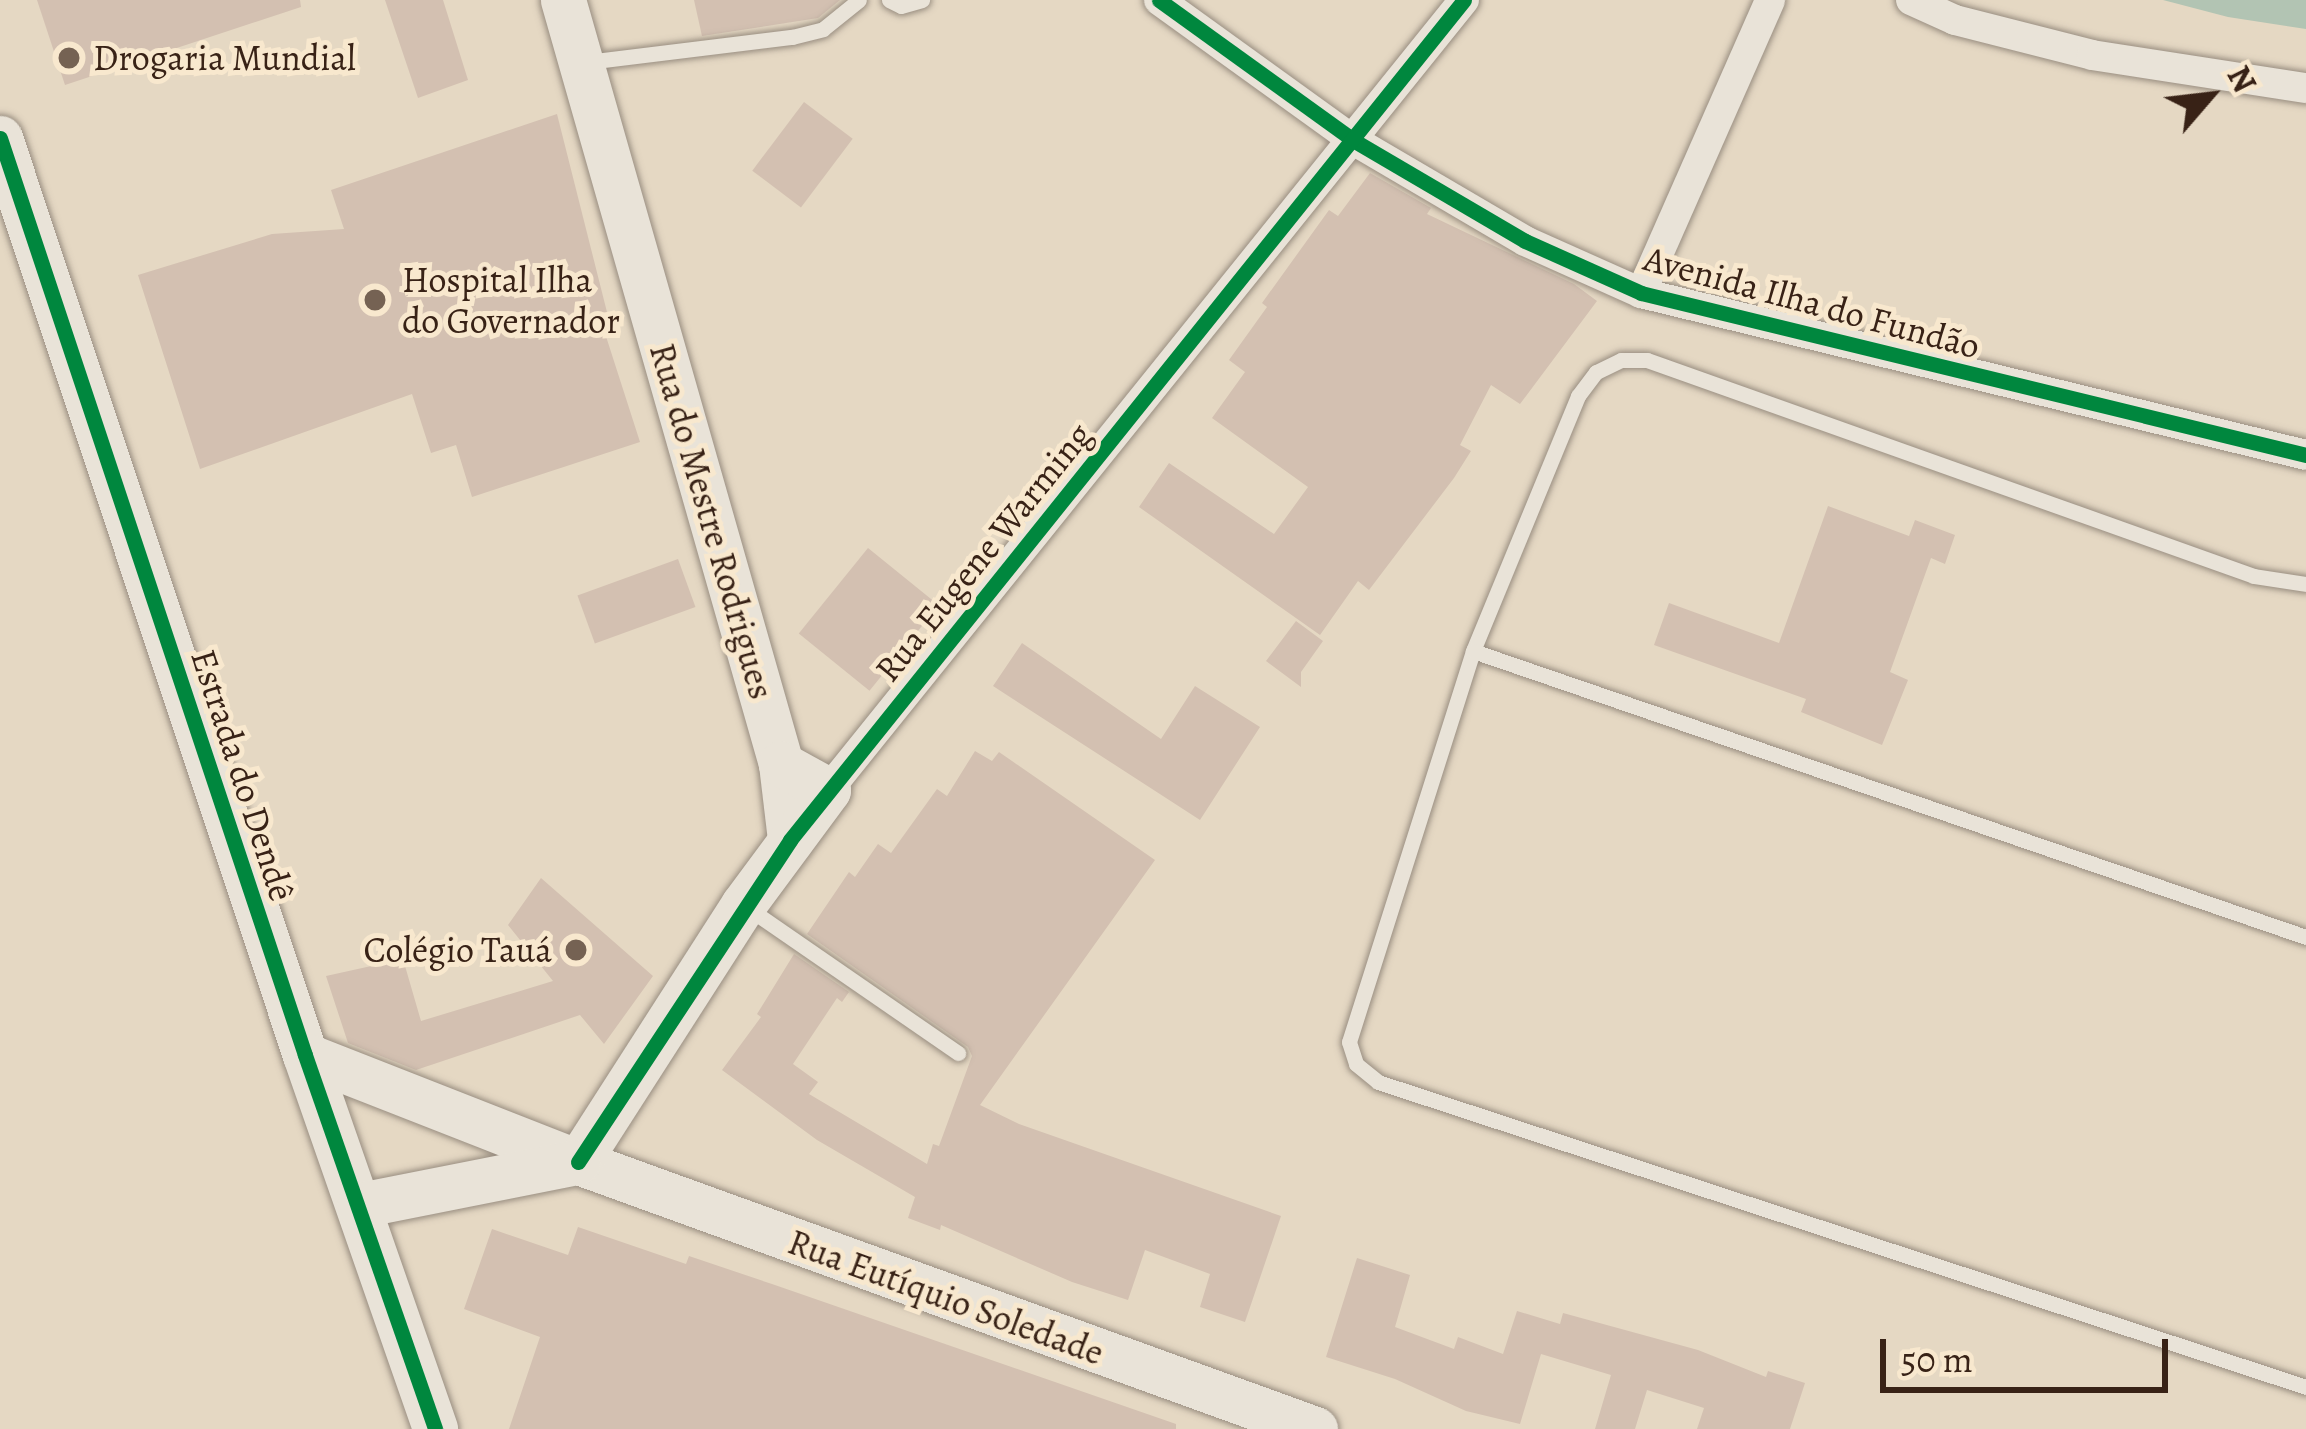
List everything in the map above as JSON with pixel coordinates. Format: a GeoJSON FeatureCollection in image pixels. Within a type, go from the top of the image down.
{"type":"FeatureCollection","features":[{"type":"Feature","properties":{"kind":"street","name":"Rua do Mestre Rodrigues"},"geometry":{"type":"LineString","coordinates":[[563,0],[781,764],[790,840]]}},
{"type":"Feature","properties":{"kind":"street","name":"Avenida Ilha do Fundão"},"geometry":{"type":"LineString","coordinates":[[1159,0],[1352,140],[1525,241],[1641,292],[2306,455]]}},
{"type":"Feature","properties":{"kind":"street","name":"Rua Eugene Warming"},"geometry":{"type":"LineString","coordinates":[[578,1162],[742,905],[828,790],[1464,0]]}},
{"type":"Feature","properties":{"kind":"street"},"geometry":{"type":"LineString","coordinates":[[1641,292],[1770,0]]}},
{"type":"Feature","properties":{"kind":"street"},"geometry":{"type":"LineString","coordinates":[[1911,0],[1955,20],[2092,55],[2306,88]]}},
{"type":"Feature","properties":{"kind":"street","name":"Estrada do Dendê"},"geometry":{"type":"LineString","coordinates":[[0,137],[305,1055],[435,1429]]}},
{"type":"Feature","properties":{"kind":"street"},"geometry":{"type":"LineString","coordinates":[[781,764],[828,790]]}},
{"type":"Feature","properties":{"kind":"street","name":"Rua Eutíquio Soledade"},"geometry":{"type":"LineString","coordinates":[[305,1055],[578,1162],[1315,1429]]}},
{"type":"Feature","properties":{"kind":"street"},"geometry":{"type":"LineString","coordinates":[[360,1205],[578,1162]]}},
{"type":"Feature","properties":{"kind":"lane"},"geometry":{"type":"LineString","coordinates":[[581,62],[792,37],[823,29],[859,0]]}},
{"type":"Feature","properties":{"kind":"lane"},"geometry":{"type":"LineString","coordinates":[[889,0],[901,6],[922,0]]}},
{"type":"Feature","properties":{"kind":"lane"},"geometry":{"type":"LineString","coordinates":[[2306,584],[2254,576],[1647,360],[1621,360],[1596,372],[1578,396],[1473,651],[1349,1042],[1356,1064],[1378,1082],[2306,1388]]}},
{"type":"Feature","properties":{"kind":"lane"},"geometry":{"type":"LineString","coordinates":[[1473,651],[2306,937]]}},
{"type":"Feature","properties":{"kind":"lane"},"geometry":{"type":"LineString","coordinates":[[742,905],[958,1052]]}},
{"type":"Feature","properties":{"kind":"shaded area"},"geometry":{"type":"Polygon","coordinates":[[[2163,0],[2306,0],[2306,29],[2228,17],[2163,0]]]}},
{"type":"Feature","properties":{"kind":"building"},"geometry":{"type":"Polygon","coordinates":[[[37,0],[300,0],[301,7],[65,85],[37,0]]]}},
{"type":"Feature","properties":{"kind":"building"},"geometry":{"type":"Polygon","coordinates":[[[385,0],[443,0],[468,80],[418,98],[385,0]]]}},
{"type":"Feature","properties":{"kind":"building"},"geometry":{"type":"Polygon","coordinates":[[[694,0],[840,0],[818,18],[702,36],[694,0]]]}},
{"type":"Feature","properties":{"kind":"building"},"geometry":{"type":"Polygon","coordinates":[[[804,102],[853,139],[801,207],[752,171],[804,102]]]}},
{"type":"Feature","properties":{"kind":"building","name":"Hospital Ilha do Governador"},"geometry":{"type":"Polygon","coordinates":[[[557,114],[610,324],[603,327],[640,442],[472,497],[456,445],[431,453],[412,394],[200,469],[138,275],[272,234],[344,229],[331,190],[557,114]]]}},
{"type":"Feature","properties":{"kind":"building"},"geometry":{"type":"Polygon","coordinates":[[[1370,173],[1431,208],[1427,214],[1574,284],[1597,301],[1520,404],[1491,385],[1460,445],[1471,451],[1454,478],[1369,590],[1358,581],[1320,635],[1139,507],[1169,463],[1274,534],[1308,487],[1212,418],[1245,372],[1229,360],[1267,307],[1262,303],[1329,210],[1338,216],[1370,173]]]}},
{"type":"Feature","properties":{"kind":"building"},"geometry":{"type":"Polygon","coordinates":[[[1828,506],[1909,536],[1915,520],[1955,535],[1945,564],[1931,558],[1890,672],[1908,680],[1882,745],[1801,712],[1806,699],[1654,645],[1669,603],[1779,643],[1828,506]]]}},
{"type":"Feature","properties":{"kind":"building"},"geometry":{"type":"Polygon","coordinates":[[[868,548],[939,605],[869,691],[799,633],[868,548]]]}},
{"type":"Feature","properties":{"kind":"building"},"geometry":{"type":"Polygon","coordinates":[[[678,559],[695,607],[595,644],[577,596],[678,559]]]}},
{"type":"Feature","properties":{"kind":"building"},"geometry":{"type":"Polygon","coordinates":[[[1296,621],[1323,641],[1301,672],[1301,687],[1266,661],[1296,621]]]}},
{"type":"Feature","properties":{"kind":"building"},"geometry":{"type":"Polygon","coordinates":[[[1022,643],[1161,739],[1195,686],[1260,727],[1200,820],[993,686],[1022,643]]]}},
{"type":"Feature","properties":{"kind":"building"},"geometry":{"type":"Polygon","coordinates":[[[975,751],[992,761],[999,752],[1155,860],[980,1105],[1019,1124],[1281,1216],[1245,1322],[1200,1307],[1210,1274],[1145,1250],[1128,1300],[1072,1282],[941,1225],[940,1230],[908,1218],[915,1197],[817,1140],[722,1070],[761,1017],[757,1014],[794,954],[849,992],[842,1002],[837,998],[793,1064],[818,1082],[809,1094],[927,1164],[933,1144],[939,1146],[972,1056],[968,1047],[807,934],[849,872],[855,877],[878,844],[891,853],[937,789],[947,796],[975,751]]]}},
{"type":"Feature","properties":{"kind":"building"},"geometry":{"type":"Polygon","coordinates":[[[541,878],[653,976],[604,1044],[580,1015],[416,1070],[348,1043],[326,976],[403,959],[421,1021],[553,981],[508,925],[541,878]]]}},
{"type":"Feature","properties":{"kind":"building"},"geometry":{"type":"Polygon","coordinates":[[[578,1227],[686,1264],[689,1256],[772,1284],[1176,1424],[1176,1429],[509,1429],[540,1337],[464,1309],[492,1229],[568,1255],[578,1227]]]}},
{"type":"Feature","properties":{"kind":"building"},"geometry":{"type":"Polygon","coordinates":[[[1357,1258],[1410,1275],[1395,1327],[1454,1349],[1458,1337],[1503,1354],[1517,1311],[1560,1324],[1563,1313],[1698,1350],[1766,1377],[1768,1371],[1805,1383],[1790,1429],[1697,1429],[1704,1408],[1647,1390],[1635,1429],[1595,1429],[1611,1375],[1541,1354],[1520,1424],[1466,1411],[1395,1379],[1326,1357],[1357,1258]]]}},
{"type":"Feature","properties":{"kind":"cycle path"},"geometry":{"type":"LineString","coordinates":[[1159,0],[1353,140],[1525,241],[1641,293],[2306,455]]}},
{"type":"Feature","properties":{"kind":"cycle path"},"geometry":{"type":"LineString","coordinates":[[578,1162],[790,840],[1464,0]]}},
{"type":"Feature","properties":{"kind":"cycle path"},"geometry":{"type":"LineString","coordinates":[[0,138],[305,1055],[435,1429]]}},
{"type":"Feature","properties":{"kind":"place","name":"Drogaria Mundial"},"geometry":{"type":"Point","coordinates":[69,58]}},
{"type":"Feature","properties":{"kind":"place","name":"Hospital Ilha do Governador"},"geometry":{"type":"Point","coordinates":[375,300]}},
{"type":"Feature","properties":{"kind":"place","name":"Colégio Tauá"},"geometry":{"type":"Point","coordinates":[576,950]}}]}
